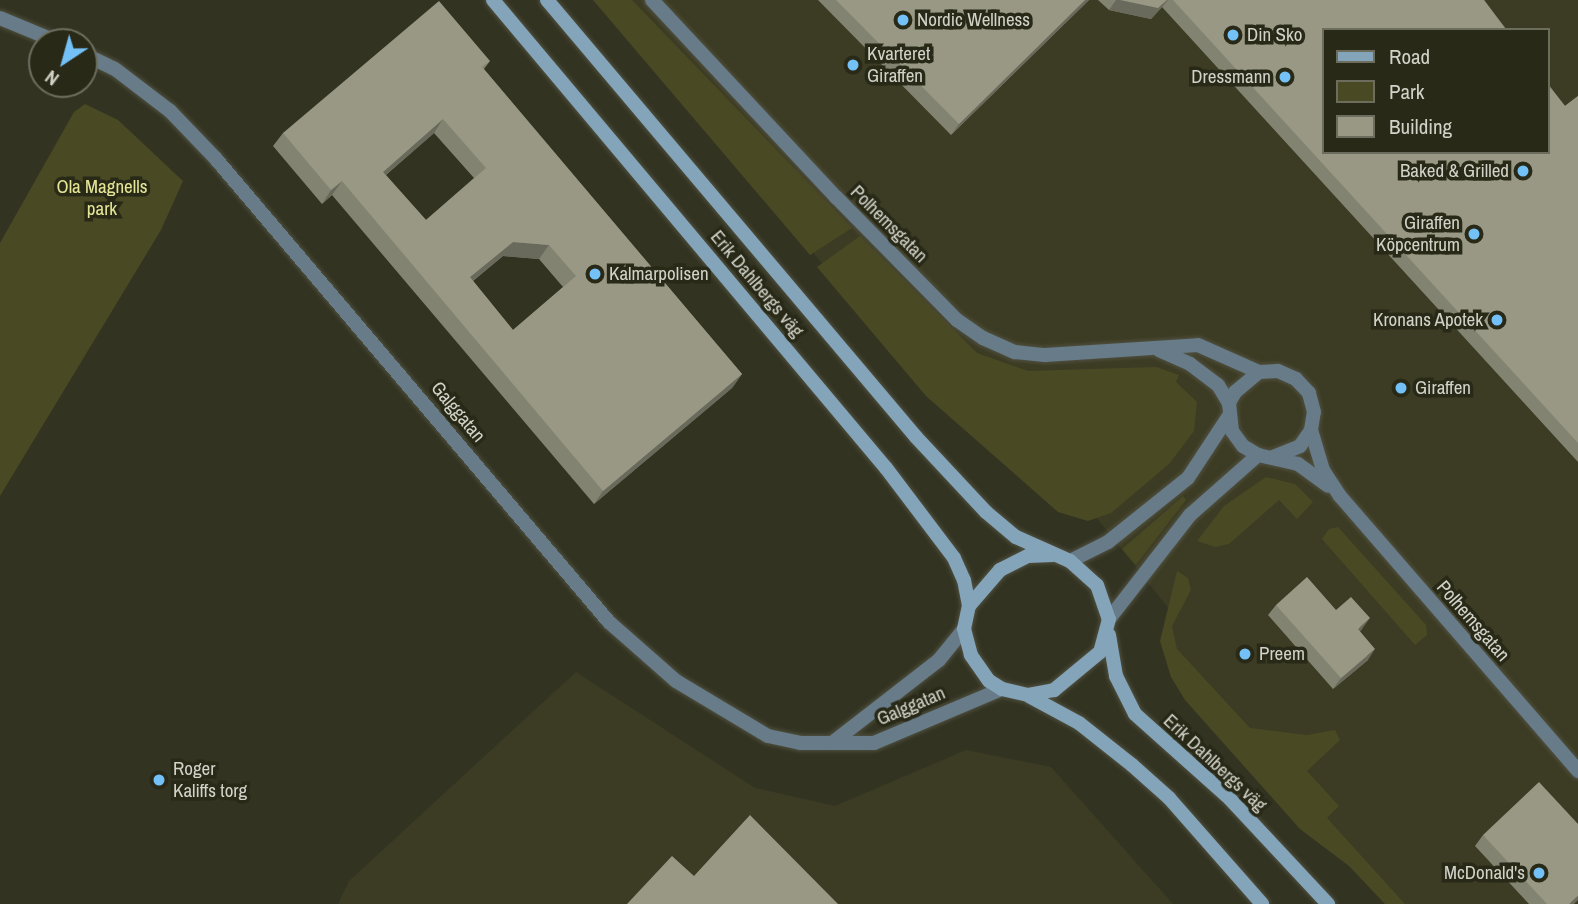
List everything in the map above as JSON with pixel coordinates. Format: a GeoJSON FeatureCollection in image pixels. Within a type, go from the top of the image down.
{"type":"FeatureCollection","features":[{"type":"Feature","properties":{"kind":"main road","name":"Erik Dahlbergs väg"},"geometry":{"type":"LineString","coordinates":[[493,0],[886,468],[954,558],[964,580],[969,606],[964,629]]}},
{"type":"Feature","properties":{"kind":"main road","name":"Erik Dahlbergs väg"},"geometry":{"type":"LineString","coordinates":[[547,0],[916,437],[986,512],[1016,537],[1070,561],[1097,585],[1109,626],[1116,676],[1135,713],[1230,799],[1328,904]]}},
{"type":"Feature","properties":{"kind":"main road","name":"Erik Dahlbergs väg"},"geometry":{"type":"LineString","coordinates":[[969,606],[1000,570],[1028,556],[1053,555]]}},
{"type":"Feature","properties":{"kind":"main road"},"geometry":{"type":"LineString","coordinates":[[1028,695],[1054,690],[1080,673],[1100,652],[1109,626]]}},
{"type":"Feature","properties":{"kind":"main road"},"geometry":{"type":"LineString","coordinates":[[964,629],[978,669],[1002,689],[1028,695],[1079,723],[1132,765],[1169,798],[1262,904]]}},
{"type":"Feature","properties":{"kind":"street","name":"Polhemsgatan"},"geometry":{"type":"LineString","coordinates":[[652,0],[801,162],[957,320],[983,338],[1014,352],[1045,355],[1198,345],[1259,372]]}},
{"type":"Feature","properties":{"kind":"street"},"geometry":{"type":"LineString","coordinates":[[0,18],[28,30]]}},
{"type":"Feature","properties":{"kind":"street","name":"Galggatan"},"geometry":{"type":"LineString","coordinates":[[98,61],[114,69],[170,111],[216,159],[609,622],[641,654],[712,705],[768,736],[800,743],[864,745],[883,740],[1002,689]]}},
{"type":"Feature","properties":{"kind":"street"},"geometry":{"type":"LineString","coordinates":[[1158,349],[1210,379],[1229,410],[1243,446],[1266,456]]}},
{"type":"Feature","properties":{"kind":"street"},"geometry":{"type":"LineString","coordinates":[[1070,561],[1108,542],[1188,478],[1243,382],[1259,372],[1278,371],[1296,379],[1309,393],[1314,412],[1311,430],[1300,446],[1266,456],[1190,515],[1109,626]]}},
{"type":"Feature","properties":{"kind":"street","name":"Polhemsgatan"},"geometry":{"type":"LineString","coordinates":[[1311,430],[1323,470],[1340,496],[1578,771]]}},
{"type":"Feature","properties":{"kind":"street","name":"Polhemsgatan"},"geometry":{"type":"LineString","coordinates":[[1266,456],[1298,464],[1340,496]]}},
{"type":"Feature","properties":{"kind":"street","name":"Galggatan"},"geometry":{"type":"LineString","coordinates":[[832,743],[939,660],[964,629]]}},
{"type":"Feature","properties":{"kind":"shaded area"},"geometry":{"type":"Polygon","coordinates":[[[603,0],[1578,0],[1578,904],[1398,904],[1168,650],[1173,614],[1089,508],[840,285],[603,0]]]}},
{"type":"Feature","properties":{"kind":"shaded area"},"geometry":{"type":"Polygon","coordinates":[[[576,672],[755,788],[835,806],[966,750],[1051,767],[1173,904],[338,904],[349,881],[576,672]]]}},
{"type":"Feature","properties":{"kind":"green space"},"geometry":{"type":"Polygon","coordinates":[[[593,0],[632,0],[852,228],[810,255],[593,0]]]}},
{"type":"Feature","properties":{"kind":"green space","name":"Ola Magnells park"},"geometry":{"type":"Polygon","coordinates":[[[85,104],[118,120],[183,181],[161,230],[0,496],[0,243],[74,112],[85,104]]]}},
{"type":"Feature","properties":{"kind":"green space"},"geometry":{"type":"Polygon","coordinates":[[[860,236],[977,353],[1028,371],[1156,367],[1179,375],[1176,382],[1197,402],[1194,431],[1169,464],[1111,513],[1088,521],[1058,512],[926,396],[817,267],[860,236]]]}},
{"type":"Feature","properties":{"kind":"green space"},"geometry":{"type":"Polygon","coordinates":[[[1266,477],[1295,484],[1313,502],[1297,519],[1279,500],[1229,544],[1215,547],[1197,541],[1224,506],[1266,477]]]}},
{"type":"Feature","properties":{"kind":"green space"},"geometry":{"type":"Polygon","coordinates":[[[1183,496],[1186,500],[1136,565],[1122,549],[1183,496]]]}},
{"type":"Feature","properties":{"kind":"green space"},"geometry":{"type":"Polygon","coordinates":[[[1338,527],[1426,625],[1427,635],[1415,645],[1322,539],[1329,529],[1338,527]]]}},
{"type":"Feature","properties":{"kind":"green space"},"geometry":{"type":"Polygon","coordinates":[[[1177,571],[1188,578],[1191,590],[1172,626],[1177,649],[1250,728],[1307,735],[1335,730],[1340,740],[1307,771],[1339,806],[1327,818],[1405,904],[1385,904],[1349,866],[1300,829],[1185,700],[1171,677],[1160,641],[1177,571]]]}},
{"type":"Feature","properties":{"kind":"building"},"geometry":{"type":"Polygon","coordinates":[[[836,0],[1085,0],[959,124],[836,0]]]}},
{"type":"Feature","properties":{"kind":"building"},"geometry":{"type":"Polygon","coordinates":[[[1120,0],[1167,0],[1158,8],[1120,0]]]}},
{"type":"Feature","properties":{"kind":"building","name":"Giraffen Köpcentrum"},"geometry":{"type":"Polygon","coordinates":[[[1173,0],[1484,0],[1505,28],[1322,28],[1322,154],[1550,154],[1550,87],[1565,106],[1578,96],[1578,443],[1173,0]]]}},
{"type":"Feature","properties":{"kind":"building","name":"Kalmarpolisen"},"geometry":{"type":"Polygon","coordinates":[[[439,1],[490,61],[482,67],[742,374],[603,491],[342,181],[331,190],[283,133],[439,1]],[[443,119],[383,172],[426,220],[486,168],[443,119]],[[513,242],[470,277],[513,330],[576,276],[549,245],[513,242]]]}},
{"type":"Feature","properties":{"kind":"building"},"geometry":{"type":"Polygon","coordinates":[[[1307,577],[1336,610],[1351,597],[1370,618],[1358,629],[1375,649],[1341,678],[1276,605],[1307,577]]]}},
{"type":"Feature","properties":{"kind":"building","name":"McDonald's"},"geometry":{"type":"Polygon","coordinates":[[[1539,782],[1578,824],[1578,896],[1569,904],[1547,904],[1483,835],[1539,782]]]}},
{"type":"Feature","properties":{"kind":"building"},"geometry":{"type":"Polygon","coordinates":[[[750,815],[838,904],[627,904],[672,856],[694,876],[750,815]]]}},
{"type":"Feature","properties":{"kind":"place","name":"Nordic Wellness"},"geometry":{"type":"Point","coordinates":[903,20]}},
{"type":"Feature","properties":{"kind":"place","name":"Din Sko"},"geometry":{"type":"Point","coordinates":[1233,35]}},
{"type":"Feature","properties":{"kind":"place","name":"Kvarteret Giraffen"},"geometry":{"type":"Point","coordinates":[853,65]}},
{"type":"Feature","properties":{"kind":"place","name":"Dressmann"},"geometry":{"type":"Point","coordinates":[1285,77]}},
{"type":"Feature","properties":{"kind":"place","name":"Baked & Grilled"},"geometry":{"type":"Point","coordinates":[1523,171]}},
{"type":"Feature","properties":{"kind":"place","name":"Giraffen Köpcentrum"},"geometry":{"type":"Point","coordinates":[1474,234]}},
{"type":"Feature","properties":{"kind":"place","name":"Kalmarpolisen"},"geometry":{"type":"Point","coordinates":[595,274]}},
{"type":"Feature","properties":{"kind":"place","name":"Kronans Apotek"},"geometry":{"type":"Point","coordinates":[1497,320]}},
{"type":"Feature","properties":{"kind":"place","name":"Giraffen"},"geometry":{"type":"Point","coordinates":[1401,388]}},
{"type":"Feature","properties":{"kind":"place","name":"Preem"},"geometry":{"type":"Point","coordinates":[1245,654]}},
{"type":"Feature","properties":{"kind":"place","name":"Roger Kaliffs torg"},"geometry":{"type":"Point","coordinates":[159,780]}},
{"type":"Feature","properties":{"kind":"place","name":"McDonald's"},"geometry":{"type":"Point","coordinates":[1539,873]}}]}
